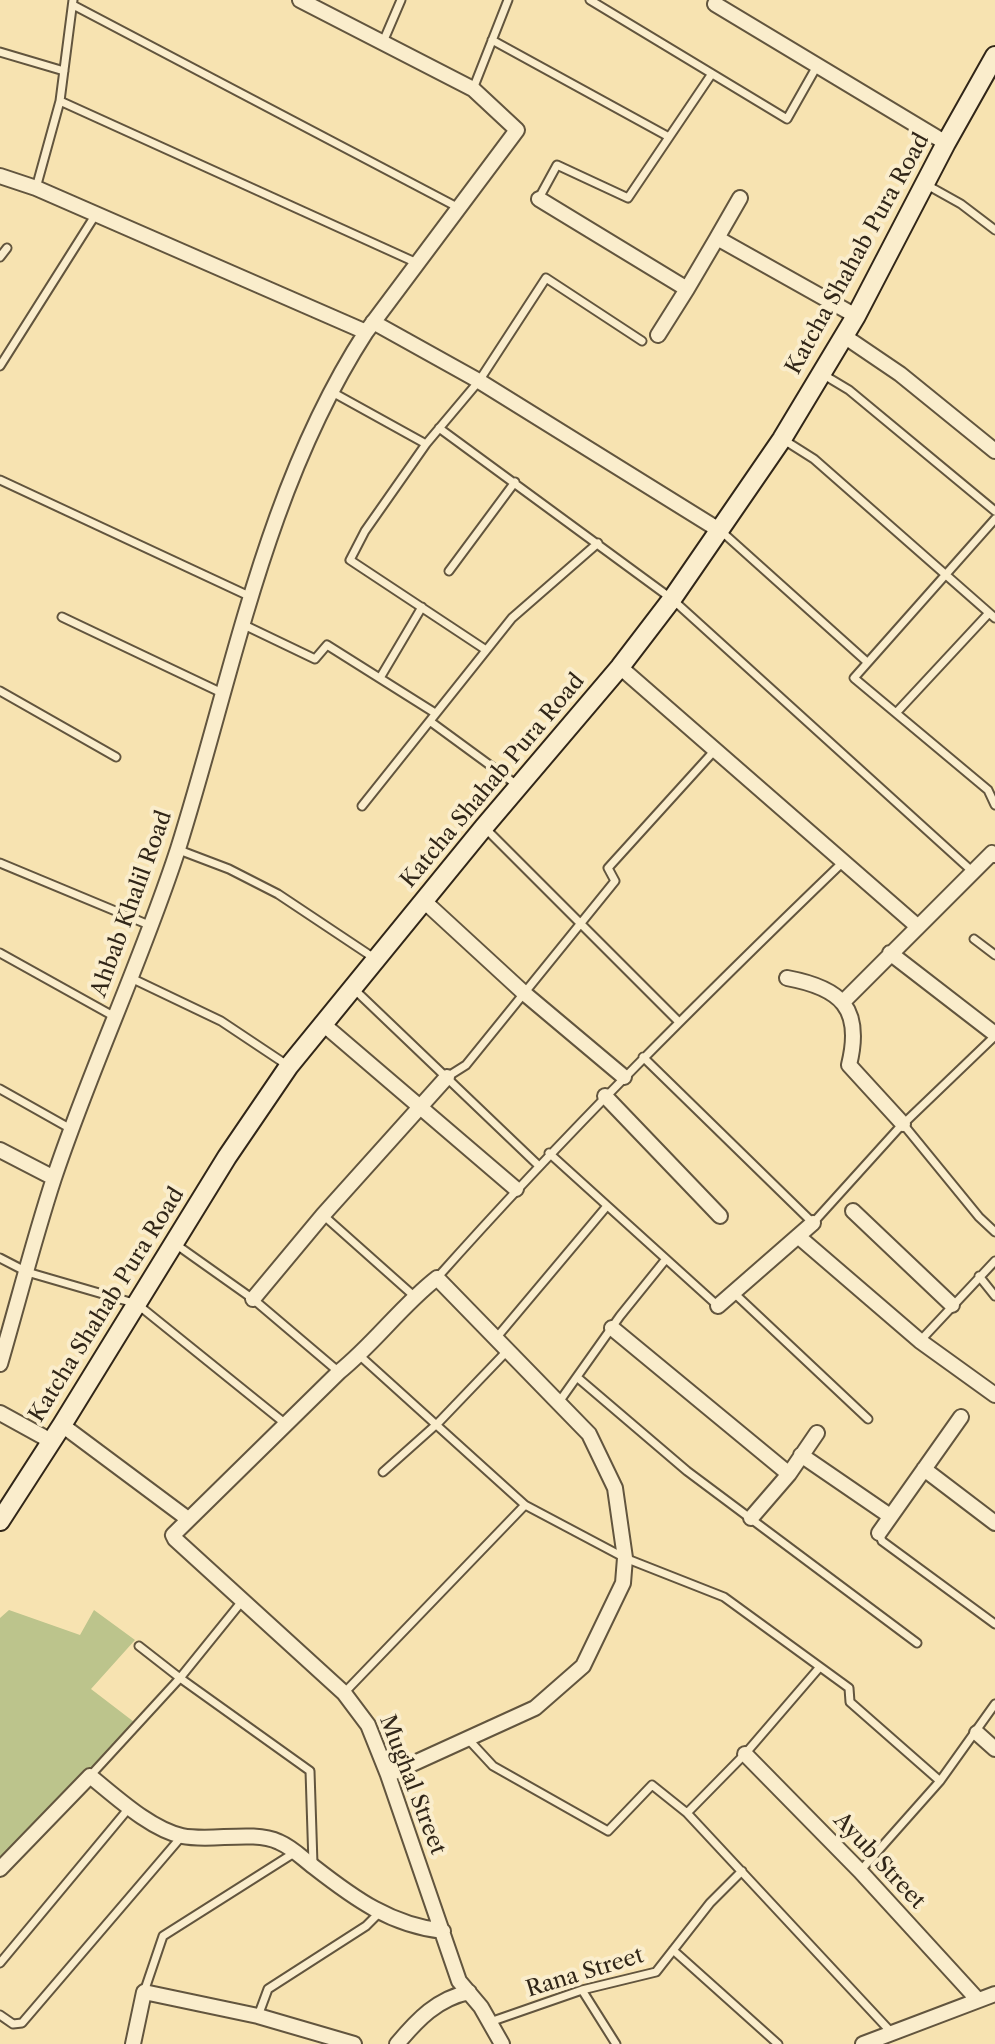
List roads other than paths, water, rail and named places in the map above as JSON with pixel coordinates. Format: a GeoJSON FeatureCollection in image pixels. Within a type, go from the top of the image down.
{"type":"FeatureCollection","features":[{"type":"Feature","properties":{"kind":"street"},"geometry":{"type":"LineString","coordinates":[[300,0],[473,89]]}},
{"type":"Feature","properties":{"kind":"street"},"geometry":{"type":"LineString","coordinates":[[711,2],[946,143]]}},
{"type":"Feature","properties":{"kind":"street","name":"Katcha Shahab Pura Road"},"geometry":{"type":"LineString","coordinates":[[0,1521],[227,1157],[289,1066],[484,827],[620,667],[672,599],[782,439],[856,316],[995,56]]}},
{"type":"Feature","properties":{"kind":"street","name":"Ahbab Khalil Road"},"geometry":{"type":"LineString","coordinates":[[0,1364],[3,1345],[54,1178],[178,850],[249,596],[301,459],[344,366],[517,130],[473,89]]}},
{"type":"Feature","properties":{"kind":"street"},"geometry":{"type":"LineString","coordinates":[[0,176],[36,188],[370,327],[479,381],[719,530]]}},
{"type":"Feature","properties":{"kind":"street"},"geometry":{"type":"LineString","coordinates":[[658,335],[740,198]]}},
{"type":"Feature","properties":{"kind":"street"},"geometry":{"type":"LineString","coordinates":[[539,199],[687,289]]}},
{"type":"Feature","properties":{"kind":"street"},"geometry":{"type":"LineString","coordinates":[[717,238],[856,316]]}},
{"type":"Feature","properties":{"kind":"street"},"geometry":{"type":"LineString","coordinates":[[844,336],[900,374],[995,451]]}},
{"type":"Feature","properties":{"kind":"street"},"geometry":{"type":"LineString","coordinates":[[620,667],[917,926]]}},
{"type":"Feature","properties":{"kind":"street"},"geometry":{"type":"LineString","coordinates":[[844,1001],[994,851]]}},
{"type":"Feature","properties":{"kind":"street"},"geometry":{"type":"LineString","coordinates":[[424,901],[524,993],[624,1077]]}},
{"type":"Feature","properties":{"kind":"street"},"geometry":{"type":"LineString","coordinates":[[890,953],[995,1035]]}},
{"type":"Feature","properties":{"kind":"street"},"geometry":{"type":"LineString","coordinates":[[787,978],[810,983],[844,1001],[852,1016],[854,1032],[849,1065],[903,1124]]}},
{"type":"Feature","properties":{"kind":"street"},"geometry":{"type":"LineString","coordinates":[[323,1024],[516,1189]]}},
{"type":"Feature","properties":{"kind":"street"},"geometry":{"type":"LineString","coordinates":[[253,1299],[323,1215],[447,1077]]}},
{"type":"Feature","properties":{"kind":"street"},"geometry":{"type":"LineString","coordinates":[[605,1096],[720,1216]]}},
{"type":"Feature","properties":{"kind":"street"},"geometry":{"type":"LineString","coordinates":[[0,1150],[54,1178]]}},
{"type":"Feature","properties":{"kind":"street"},"geometry":{"type":"LineString","coordinates":[[853,1211],[952,1305]]}},
{"type":"Feature","properties":{"kind":"street"},"geometry":{"type":"LineString","coordinates":[[718,1306],[813,1223]]}},
{"type":"Feature","properties":{"kind":"street"},"geometry":{"type":"LineString","coordinates":[[799,1237],[920,1341],[995,1395]]}},
{"type":"Feature","properties":{"kind":"street"},"geometry":{"type":"LineString","coordinates":[[62,1425],[188,1519],[359,1355],[414,1296],[437,1278],[589,1434],[615,1488],[625,1558],[623,1583],[583,1666],[535,1708],[388,1775]]}},
{"type":"Feature","properties":{"kind":"street"},"geometry":{"type":"LineString","coordinates":[[612,1328],[789,1474]]}},
{"type":"Feature","properties":{"kind":"street"},"geometry":{"type":"LineString","coordinates":[[0,1413],[51,1441]]}},
{"type":"Feature","properties":{"kind":"street"},"geometry":{"type":"LineString","coordinates":[[879,1533],[961,1417]]}},
{"type":"Feature","properties":{"kind":"street"},"geometry":{"type":"LineString","coordinates":[[751,1518],[789,1474],[817,1433]]}},
{"type":"Feature","properties":{"kind":"street"},"geometry":{"type":"LineString","coordinates":[[801,1455],[890,1516]]}},
{"type":"Feature","properties":{"kind":"street"},"geometry":{"type":"LineString","coordinates":[[924,1469],[995,1523]]}},
{"type":"Feature","properties":{"kind":"street","name":"Mughal Street"},"geometry":{"type":"LineString","coordinates":[[188,1519],[173,1535],[175,1539],[344,1693],[368,1725],[464,1986],[502,2044]]}},
{"type":"Feature","properties":{"kind":"street"},"geometry":{"type":"LineString","coordinates":[[977,1733],[995,1749]]}},
{"type":"Feature","properties":{"kind":"street","name":"Ayub Street"},"geometry":{"type":"LineString","coordinates":[[745,1754],[860,1871],[978,2000]]}},
{"type":"Feature","properties":{"kind":"street"},"geometry":{"type":"LineString","coordinates":[[0,1869],[90,1776],[129,1808],[182,1836],[273,1839],[296,1851],[313,1867],[379,1913],[422,1929],[443,1931]]}},
{"type":"Feature","properties":{"kind":"street"},"geometry":{"type":"LineString","coordinates":[[397,2044],[430,2010],[464,1986]]}},
{"type":"Feature","properties":{"kind":"street"},"geometry":{"type":"LineString","coordinates":[[133,2044],[144,1992],[258,2016],[354,2044]]}},
{"type":"Feature","properties":{"kind":"street"},"geometry":{"type":"LineString","coordinates":[[863,2044],[995,1994]]}},
{"type":"Feature","properties":{"kind":"lane"},"geometry":{"type":"LineString","coordinates":[[383,42],[401,0]]}},
{"type":"Feature","properties":{"kind":"lane"},"geometry":{"type":"LineString","coordinates":[[473,89],[508,0]]}},
{"type":"Feature","properties":{"kind":"lane"},"geometry":{"type":"LineString","coordinates":[[590,0],[787,119],[817,66]]}},
{"type":"Feature","properties":{"kind":"lane"},"geometry":{"type":"LineString","coordinates":[[36,188],[60,101],[73,3],[459,208]]}},
{"type":"Feature","properties":{"kind":"lane"},"geometry":{"type":"LineString","coordinates":[[492,40],[669,137]]}},
{"type":"Feature","properties":{"kind":"lane"},"geometry":{"type":"LineString","coordinates":[[0,52],[64,71]]}},
{"type":"Feature","properties":{"kind":"lane"},"geometry":{"type":"LineString","coordinates":[[539,199],[557,165],[628,198],[711,75]]}},
{"type":"Feature","properties":{"kind":"lane"},"geometry":{"type":"LineString","coordinates":[[60,101],[417,263]]}},
{"type":"Feature","properties":{"kind":"lane"},"geometry":{"type":"LineString","coordinates":[[924,184],[961,204],[995,230]]}},
{"type":"Feature","properties":{"kind":"lane"},"geometry":{"type":"LineString","coordinates":[[0,366],[96,214]]}},
{"type":"Feature","properties":{"kind":"lane"},"geometry":{"type":"LineString","coordinates":[[0,257],[7,248]]}},
{"type":"Feature","properties":{"kind":"lane"},"geometry":{"type":"LineString","coordinates":[[486,650],[350,560],[365,531],[426,444],[479,381],[546,278],[642,341]]}},
{"type":"Feature","properties":{"kind":"lane"},"geometry":{"type":"LineString","coordinates":[[822,373],[849,390],[995,511]]}},
{"type":"Feature","properties":{"kind":"lane"},"geometry":{"type":"LineString","coordinates":[[332,392],[426,444]]}},
{"type":"Feature","properties":{"kind":"lane"},"geometry":{"type":"LineString","coordinates":[[439,428],[672,599],[973,872]]}},
{"type":"Feature","properties":{"kind":"lane"},"geometry":{"type":"LineString","coordinates":[[782,439],[814,459],[992,616],[896,713]]}},
{"type":"Feature","properties":{"kind":"lane"},"geometry":{"type":"LineString","coordinates":[[0,480],[249,596]]}},
{"type":"Feature","properties":{"kind":"lane"},"geometry":{"type":"LineString","coordinates":[[449,571],[515,482]]}},
{"type":"Feature","properties":{"kind":"lane"},"geometry":{"type":"LineString","coordinates":[[995,519],[854,678],[988,790],[995,805]]}},
{"type":"Feature","properties":{"kind":"lane"},"geometry":{"type":"LineString","coordinates":[[719,530],[867,662]]}},
{"type":"Feature","properties":{"kind":"lane"},"geometry":{"type":"LineString","coordinates":[[362,806],[512,618],[598,543]]}},
{"type":"Feature","properties":{"kind":"lane"},"geometry":{"type":"LineString","coordinates":[[380,678],[422,607]]}},
{"type":"Feature","properties":{"kind":"lane"},"geometry":{"type":"LineString","coordinates":[[62,617],[222,693]]}},
{"type":"Feature","properties":{"kind":"lane"},"geometry":{"type":"LineString","coordinates":[[241,624],[315,659],[327,645],[435,713]]}},
{"type":"Feature","properties":{"kind":"lane"},"geometry":{"type":"LineString","coordinates":[[0,691],[116,757]]}},
{"type":"Feature","properties":{"kind":"lane"},"geometry":{"type":"LineString","coordinates":[[431,722],[519,786]]}},
{"type":"Feature","properties":{"kind":"lane"},"geometry":{"type":"LineString","coordinates":[[447,1077],[466,1065],[615,881],[608,868],[716,749]]}},
{"type":"Feature","properties":{"kind":"lane"},"geometry":{"type":"LineString","coordinates":[[484,827],[678,1021]]}},
{"type":"Feature","properties":{"kind":"lane"},"geometry":{"type":"LineString","coordinates":[[178,850],[229,869],[278,894],[376,959]]}},
{"type":"Feature","properties":{"kind":"lane"},"geometry":{"type":"LineString","coordinates":[[437,1278],[549,1153],[678,1021],[843,862]]}},
{"type":"Feature","properties":{"kind":"lane"},"geometry":{"type":"LineString","coordinates":[[0,863],[149,925]]}},
{"type":"Feature","properties":{"kind":"lane"},"geometry":{"type":"LineString","coordinates":[[974,939],[995,955]]}},
{"type":"Feature","properties":{"kind":"lane"},"geometry":{"type":"LineString","coordinates":[[0,953],[115,1017]]}},
{"type":"Feature","properties":{"kind":"lane"},"geometry":{"type":"LineString","coordinates":[[130,977],[221,1021],[289,1066]]}},
{"type":"Feature","properties":{"kind":"lane"},"geometry":{"type":"LineString","coordinates":[[352,987],[538,1165]]}},
{"type":"Feature","properties":{"kind":"lane"},"geometry":{"type":"LineString","coordinates":[[643,1057],[813,1223],[903,1124],[995,1035]]}},
{"type":"Feature","properties":{"kind":"lane"},"geometry":{"type":"LineString","coordinates":[[0,1089],[72,1130]]}},
{"type":"Feature","properties":{"kind":"lane"},"geometry":{"type":"LineString","coordinates":[[903,1124],[979,1217],[995,1232]]}},
{"type":"Feature","properties":{"kind":"lane"},"geometry":{"type":"LineString","coordinates":[[549,1153],[718,1306]]}},
{"type":"Feature","properties":{"kind":"lane"},"geometry":{"type":"LineString","coordinates":[[497,1337],[607,1206]]}},
{"type":"Feature","properties":{"kind":"lane"},"geometry":{"type":"LineString","coordinates":[[323,1215],[414,1296]]}},
{"type":"Feature","properties":{"kind":"lane"},"geometry":{"type":"LineString","coordinates":[[174,1243],[253,1299],[339,1372]]}},
{"type":"Feature","properties":{"kind":"lane"},"geometry":{"type":"LineString","coordinates":[[0,1258],[27,1272],[137,1304],[287,1425]]}},
{"type":"Feature","properties":{"kind":"lane"},"geometry":{"type":"LineString","coordinates":[[558,1404],[666,1259]]}},
{"type":"Feature","properties":{"kind":"lane"},"geometry":{"type":"LineString","coordinates":[[920,1341],[995,1261]]}},
{"type":"Feature","properties":{"kind":"lane"},"geometry":{"type":"LineString","coordinates":[[979,1276],[995,1296]]}},
{"type":"Feature","properties":{"kind":"lane"},"geometry":{"type":"LineString","coordinates":[[734,1293],[868,1419]]}},
{"type":"Feature","properties":{"kind":"lane"},"geometry":{"type":"LineString","coordinates":[[383,1472],[438,1423],[508,1349]]}},
{"type":"Feature","properties":{"kind":"lane"},"geometry":{"type":"LineString","coordinates":[[359,1355],[438,1423],[525,1505],[625,1558],[724,1597],[849,1688],[850,1702],[940,1781]]}},
{"type":"Feature","properties":{"kind":"lane"},"geometry":{"type":"LineString","coordinates":[[578,1378],[687,1471],[917,1643]]}},
{"type":"Feature","properties":{"kind":"lane"},"geometry":{"type":"LineString","coordinates":[[344,1693],[525,1505]]}},
{"type":"Feature","properties":{"kind":"lane"},"geometry":{"type":"LineString","coordinates":[[879,1533],[882,1541],[995,1624]]}},
{"type":"Feature","properties":{"kind":"lane"},"geometry":{"type":"LineString","coordinates":[[90,1776],[180,1678],[243,1600]]}},
{"type":"Feature","properties":{"kind":"lane"},"geometry":{"type":"LineString","coordinates":[[139,1646],[310,1771],[313,1867]]}},
{"type":"Feature","properties":{"kind":"lane"},"geometry":{"type":"LineString","coordinates":[[687,1813],[745,1754],[819,1668]]}},
{"type":"Feature","properties":{"kind":"lane"},"geometry":{"type":"LineString","coordinates":[[860,1871],[940,1781],[995,1704]]}},
{"type":"Feature","properties":{"kind":"lane"},"geometry":{"type":"LineString","coordinates":[[468,1739],[493,1766],[608,1831],[652,1785],[687,1813],[891,2032]]}},
{"type":"Feature","properties":{"kind":"lane"},"geometry":{"type":"LineString","coordinates":[[0,1963],[129,1808]]}},
{"type":"Feature","properties":{"kind":"lane"},"geometry":{"type":"LineString","coordinates":[[0,2015],[13,2024],[22,2023],[182,1836]]}},
{"type":"Feature","properties":{"kind":"lane"},"geometry":{"type":"LineString","coordinates":[[144,1992],[163,1936],[296,1851]]}},
{"type":"Feature","properties":{"kind":"lane","name":"Rana Street"},"geometry":{"type":"LineString","coordinates":[[490,2022],[582,1990],[656,1972],[710,1903],[742,1871]]}},
{"type":"Feature","properties":{"kind":"lane"},"geometry":{"type":"LineString","coordinates":[[258,2016],[268,1989],[366,1926],[379,1913]]}},
{"type":"Feature","properties":{"kind":"lane"},"geometry":{"type":"LineString","coordinates":[[673,1950],[778,2044]]}},
{"type":"Feature","properties":{"kind":"lane"},"geometry":{"type":"LineString","coordinates":[[582,1990],[616,2044]]}}]}
